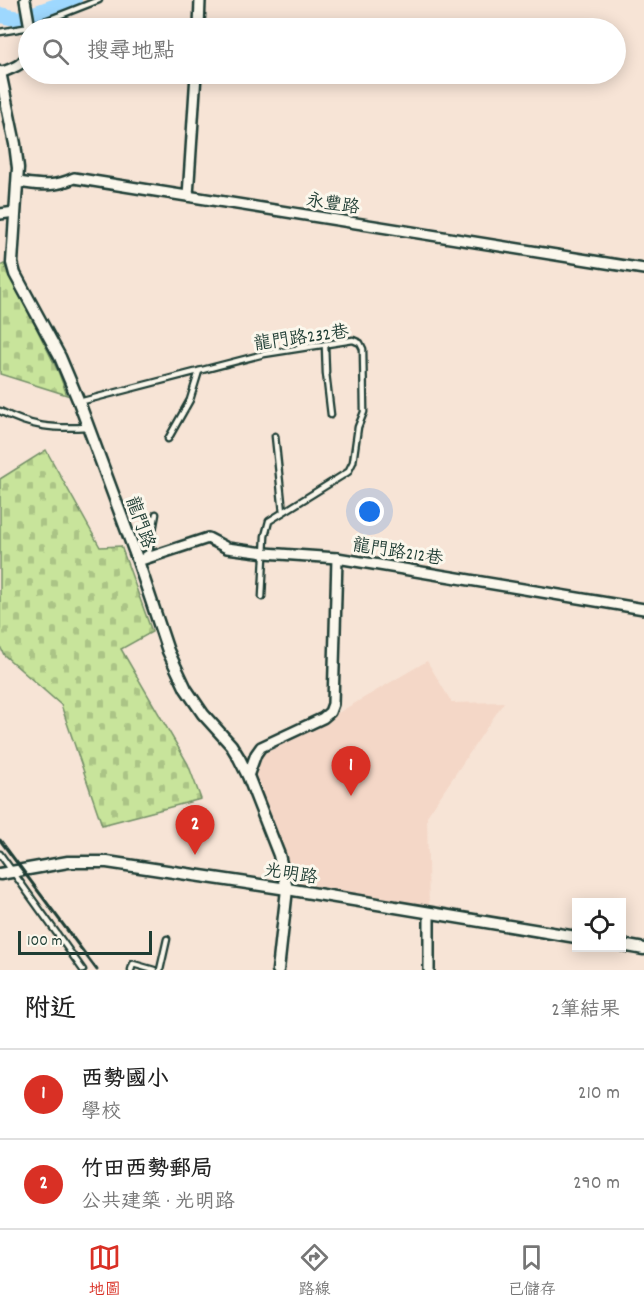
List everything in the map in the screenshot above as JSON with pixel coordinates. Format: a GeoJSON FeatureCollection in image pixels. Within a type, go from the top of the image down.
{"type":"FeatureCollection","features":[{"type":"Feature","properties":{"kind":"street"},"geometry":{"type":"LineString","coordinates":[[25,0],[28,18]]}},
{"type":"Feature","properties":{"kind":"street"},"geometry":{"type":"LineString","coordinates":[[199,18],[200,0]]}},
{"type":"Feature","properties":{"kind":"street"},"geometry":{"type":"LineString","coordinates":[[0,73],[18,66]]}},
{"type":"Feature","properties":{"kind":"street","name":"龍門路"},"geometry":{"type":"LineString","coordinates":[[0,73],[15,144],[18,182],[12,241],[12,263],[15,274],[60,357],[138,561],[168,651],[186,689],[203,714],[231,745],[248,776],[279,855],[287,889],[278,970]]}},
{"type":"Feature","properties":{"kind":"street"},"geometry":{"type":"LineString","coordinates":[[188,196],[195,84]]}},
{"type":"Feature","properties":{"kind":"street","name":"永豐路"},"geometry":{"type":"LineString","coordinates":[[18,182],[49,186],[62,184],[74,178],[644,270]]}},
{"type":"Feature","properties":{"kind":"street"},"geometry":{"type":"LineString","coordinates":[[0,214],[15,212]]}},
{"type":"Feature","properties":{"kind":"street"},"geometry":{"type":"LineString","coordinates":[[138,561],[208,538],[227,548],[337,558]]}},
{"type":"Feature","properties":{"kind":"street","name":"龍門路212巷"},"geometry":{"type":"LineString","coordinates":[[248,776],[261,747],[323,718],[330,712],[333,704],[337,558],[644,609]]}},
{"type":"Feature","properties":{"kind":"street","name":"光明路"},"geometry":{"type":"LineString","coordinates":[[0,874],[68,862],[106,862],[287,889],[572,936]]}},
{"type":"Feature","properties":{"kind":"street"},"geometry":{"type":"LineString","coordinates":[[429,913],[429,970]]}},
{"type":"Feature","properties":{"kind":"street"},"geometry":{"type":"LineString","coordinates":[[626,946],[644,949]]}},
{"type":"Feature","properties":{"kind":"lane"},"geometry":{"type":"LineString","coordinates":[[51,18],[99,0]]}},
{"type":"Feature","properties":{"kind":"lane"},"geometry":{"type":"LineString","coordinates":[[0,32],[18,28]]}},
{"type":"Feature","properties":{"kind":"lane","name":"龍門路232巷"},"geometry":{"type":"LineString","coordinates":[[78,402],[264,354],[353,340],[360,343],[363,349],[364,412],[358,427],[353,462],[348,472],[284,512]]}},
{"type":"Feature","properties":{"kind":"lane"},"geometry":{"type":"LineString","coordinates":[[325,345],[332,415]]}},
{"type":"Feature","properties":{"kind":"lane"},"geometry":{"type":"LineString","coordinates":[[168,439],[190,400],[199,371]]}},
{"type":"Feature","properties":{"kind":"lane"},"geometry":{"type":"LineString","coordinates":[[0,411],[23,423],[61,429],[88,427]]}},
{"type":"Feature","properties":{"kind":"lane"},"geometry":{"type":"LineString","coordinates":[[262,597],[266,527],[269,521],[284,512],[275,436]]}},
{"type":"Feature","properties":{"kind":"lane"},"geometry":{"type":"LineString","coordinates":[[138,561],[149,552],[156,514]]}},
{"type":"Feature","properties":{"kind":"lane"},"geometry":{"type":"LineString","coordinates":[[0,854],[83,970]]}},
{"type":"Feature","properties":{"kind":"lane"},"geometry":{"type":"LineString","coordinates":[[160,970],[167,939]]}},
{"type":"Feature","properties":{"kind":"lane"},"geometry":{"type":"LineString","coordinates":[[131,970],[133,964],[154,970]]}},
{"type":"Feature","properties":{"kind":"shaded area"},"geometry":{"type":"Polygon","coordinates":[[[427,661],[452,703],[504,702],[427,816],[429,908],[292,883],[254,776],[262,755],[427,661]]]}},
{"type":"Feature","properties":{"kind":"green space"},"geometry":{"type":"Polygon","coordinates":[[[4,264],[58,371],[67,395],[0,374],[0,266],[4,264]]]}},
{"type":"Feature","properties":{"kind":"green space"},"geometry":{"type":"Polygon","coordinates":[[[46,450],[100,547],[121,546],[152,632],[121,649],[188,764],[201,799],[102,825],[61,705],[4,655],[0,646],[0,479],[46,450]]]}},
{"type":"Feature","properties":{"kind":"waterway"},"geometry":{"type":"LineString","coordinates":[[22,18],[74,0]]}},
{"type":"Feature","properties":{"kind":"waterway"},"geometry":{"type":"LineString","coordinates":[[0,15],[18,19]]}},
{"type":"Feature","properties":{"kind":"railway"},"geometry":{"type":"LineString","coordinates":[[0,840],[97,970]]}},
{"type":"Feature","properties":{"kind":"place","name":"西勢國小"},"geometry":{"type":"Point","coordinates":[351,796]}},
{"type":"Feature","properties":{"kind":"place","name":"竹田西勢郵局"},"geometry":{"type":"Point","coordinates":[195,855]}}]}
